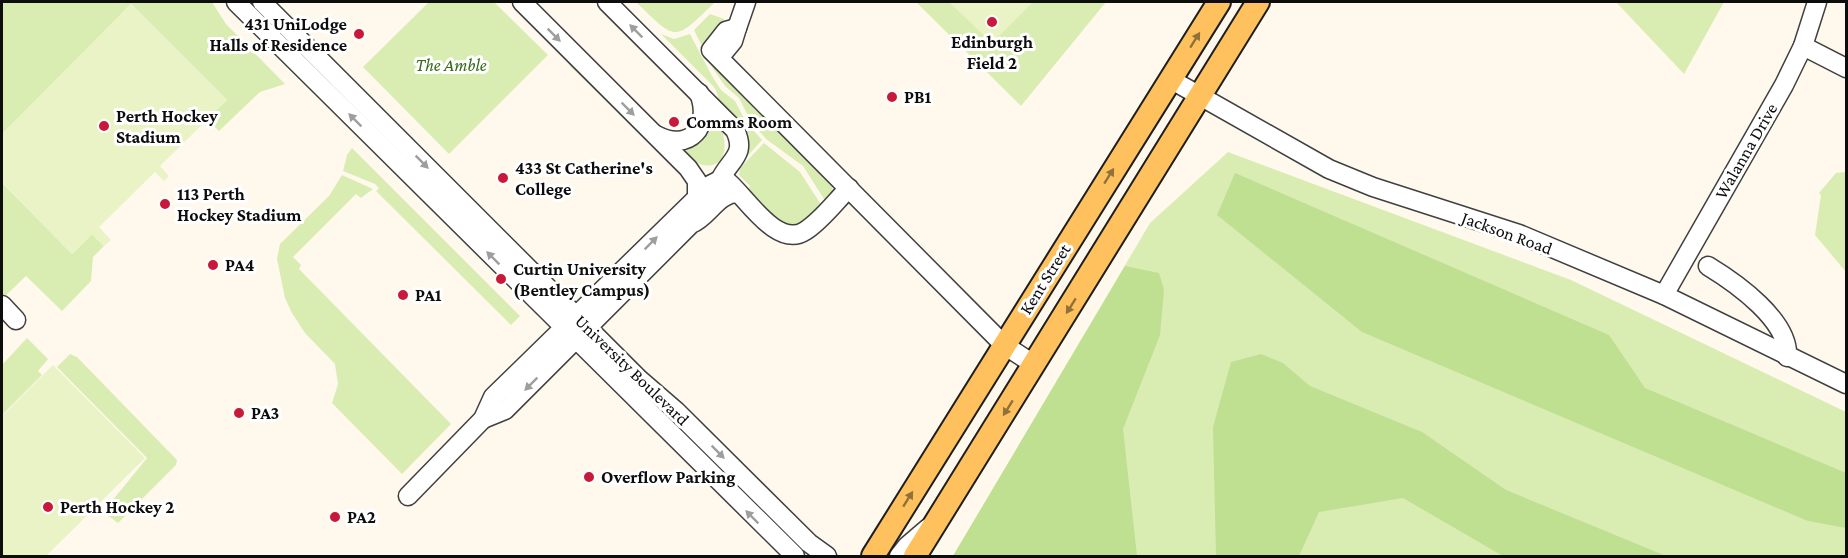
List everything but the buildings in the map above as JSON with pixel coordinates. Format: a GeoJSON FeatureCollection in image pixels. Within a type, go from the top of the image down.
{"type":"FeatureCollection","features":[{"type":"Feature","properties":{"kind":"main road","name":"Kent Street"},"geometry":{"type":"LineString","coordinates":[[873,556],[1220,2]]}},
{"type":"Feature","properties":{"kind":"main road","name":"Kent Street"},"geometry":{"type":"LineString","coordinates":[[915,556],[1258,2]]}},
{"type":"Feature","properties":{"kind":"street","name":"University Boulevard"},"geometry":{"type":"LineString","coordinates":[[236,2],[575,328],[676,411],[809,543],[827,556]]}},
{"type":"Feature","properties":{"kind":"street","name":"University Boulevard"},"geometry":{"type":"LineString","coordinates":[[262,2],[795,556]]}},
{"type":"Feature","properties":{"kind":"street"},"geometry":{"type":"LineString","coordinates":[[522,2],[697,181],[699,196],[690,224]]}},
{"type":"Feature","properties":{"kind":"street"},"geometry":{"type":"LineString","coordinates":[[408,496],[483,419],[505,410],[575,328],[699,196],[720,180],[739,150],[739,139],[735,130],[607,2]]}},
{"type":"Feature","properties":{"kind":"street","name":"Walanna Drive"},"geometry":{"type":"LineString","coordinates":[[1664,295],[1764,120],[1803,46],[1817,2]]}},
{"type":"Feature","properties":{"kind":"street"},"geometry":{"type":"LineString","coordinates":[[749,4],[733,41],[715,54],[1004,345],[1035,364]]}},
{"type":"Feature","properties":{"kind":"street"},"geometry":{"type":"LineString","coordinates":[[1803,46],[1846,68]]}},
{"type":"Feature","properties":{"kind":"street","name":"Jackson Road"},"geometry":{"type":"LineString","coordinates":[[1170,79],[1336,173],[1372,188],[1519,234],[1664,295],[1846,384]]}},
{"type":"Feature","properties":{"kind":"street"},"geometry":{"type":"LineString","coordinates":[[654,135],[674,141],[693,135],[700,128],[703,115],[698,93]]}},
{"type":"Feature","properties":{"kind":"street"},"geometry":{"type":"LineString","coordinates":[[720,180],[729,182],[776,230],[793,235],[807,230],[849,189]]}},
{"type":"Feature","properties":{"kind":"street"},"geometry":{"type":"LineString","coordinates":[[575,328],[690,224],[699,221],[725,196],[738,193]]}},
{"type":"Feature","properties":{"kind":"street"},"geometry":{"type":"LineString","coordinates":[[1708,266],[1740,287],[1761,307],[1786,337],[1787,357]]}},
{"type":"Feature","properties":{"kind":"street"},"geometry":{"type":"LineString","coordinates":[[2,305],[16,320]]}},
{"type":"Feature","properties":{"kind":"street","name":"Kent Street"},"geometry":{"type":"LineString","coordinates":[[899,556],[936,521]]}},
{"type":"Feature","properties":{"kind":"green space"},"geometry":{"type":"Polygon","coordinates":[[[2,2],[212,2],[226,24],[285,84],[260,92],[219,131],[207,119],[227,100],[131,4],[2,134],[2,2]]]}},
{"type":"Feature","properties":{"kind":"green space","name":"The Amble"},"geometry":{"type":"Polygon","coordinates":[[[429,2],[494,2],[548,55],[449,154],[363,67],[429,2]]]}},
{"type":"Feature","properties":{"kind":"green space"},"geometry":{"type":"Polygon","coordinates":[[[636,2],[715,2],[691,24],[676,32],[660,25],[636,2]]]}},
{"type":"Feature","properties":{"kind":"green space"},"geometry":{"type":"Polygon","coordinates":[[[916,2],[1106,2],[1021,106],[916,2]]]}},
{"type":"Feature","properties":{"kind":"green space","name":"Edinburgh Field 2"},"geometry":{"type":"Polygon","coordinates":[[[949,2],[1033,2],[992,43],[949,2]]]}},
{"type":"Feature","properties":{"kind":"green space"},"geometry":{"type":"Polygon","coordinates":[[[1616,2],[1724,2],[1684,74],[1616,2]]]}},
{"type":"Feature","properties":{"kind":"green space","name":"Perth Hockey Stadium"},"geometry":{"type":"Polygon","coordinates":[[[131,4],[227,100],[160,166],[169,176],[164,181],[155,172],[99,227],[111,240],[104,246],[92,234],[72,254],[2,183],[2,134],[131,4]]]}},
{"type":"Feature","properties":{"kind":"green space"},"geometry":{"type":"Polygon","coordinates":[[[710,14],[724,19],[715,67],[831,184],[833,191],[828,199],[824,199],[803,166],[766,139],[750,120],[739,98],[725,86],[712,67],[694,30],[710,14]]]}},
{"type":"Feature","properties":{"kind":"green space"},"geometry":{"type":"Polygon","coordinates":[[[661,34],[674,39],[690,34],[721,90],[735,101],[746,122],[762,140],[736,169],[736,177],[744,186],[742,187],[732,172],[747,148],[747,137],[742,129],[746,126],[726,107],[723,110],[713,86],[661,34]]]}},
{"type":"Feature","properties":{"kind":"green space"},"geometry":{"type":"Polygon","coordinates":[[[565,54],[684,177],[570,66],[565,54]]]}},
{"type":"Feature","properties":{"kind":"green space"},"geometry":{"type":"Polygon","coordinates":[[[716,119],[724,137],[725,146],[720,161],[714,165],[705,165],[694,162],[678,151],[702,140],[716,119]]]}},
{"type":"Feature","properties":{"kind":"green space"},"geometry":{"type":"Polygon","coordinates":[[[764,143],[800,172],[820,203],[820,207],[801,224],[786,225],[774,218],[775,215],[769,214],[748,190],[750,186],[739,175],[740,168],[764,143]]]}},
{"type":"Feature","properties":{"kind":"green space"},"geometry":{"type":"Polygon","coordinates":[[[352,148],[520,316],[511,325],[376,191],[379,188],[375,184],[343,171],[347,155],[352,148]]]}},
{"type":"Feature","properties":{"kind":"green space"},"geometry":{"type":"Polygon","coordinates":[[[1228,152],[1571,280],[1846,412],[1846,556],[953,556],[1150,223],[1228,152]]]}},
{"type":"Feature","properties":{"kind":"green space"},"geometry":{"type":"Polygon","coordinates":[[[1846,172],[1846,272],[1815,235],[1821,195],[1819,193],[1836,173],[1846,172]]]}},
{"type":"Feature","properties":{"kind":"green space"},"geometry":{"type":"Polygon","coordinates":[[[1235,173],[1609,335],[1645,388],[1846,473],[1846,528],[1808,521],[1362,332],[1217,215],[1235,173]]]}},
{"type":"Feature","properties":{"kind":"green space"},"geometry":{"type":"Polygon","coordinates":[[[342,175],[373,189],[361,198],[356,194],[293,257],[301,265],[299,269],[451,424],[402,474],[332,403],[338,384],[335,364],[305,333],[292,313],[285,298],[277,259],[280,244],[329,196],[342,175]]]}},
{"type":"Feature","properties":{"kind":"green space"},"geometry":{"type":"Polygon","coordinates":[[[2,183],[72,254],[92,234],[104,246],[93,257],[91,281],[62,311],[26,276],[2,299],[2,183]]]}},
{"type":"Feature","properties":{"kind":"green space"},"geometry":{"type":"Polygon","coordinates":[[[1125,266],[1159,273],[1164,290],[1160,335],[1123,429],[1137,556],[953,556],[1125,266]]]}},
{"type":"Feature","properties":{"kind":"green space"},"geometry":{"type":"Polygon","coordinates":[[[27,338],[48,359],[38,371],[42,375],[2,415],[2,365],[27,338]]]}},
{"type":"Feature","properties":{"kind":"green space"},"geometry":{"type":"Polygon","coordinates":[[[70,354],[77,357],[177,460],[176,465],[118,523],[103,512],[147,458],[57,367],[70,354]]]}},
{"type":"Feature","properties":{"kind":"green space"},"geometry":{"type":"Polygon","coordinates":[[[1261,354],[1283,363],[1310,386],[1422,432],[1506,490],[1666,556],[1503,556],[1403,498],[1319,512],[1299,556],[1216,556],[1213,427],[1231,362],[1261,354]]]}},
{"type":"Feature","properties":{"kind":"green space","name":"Perth Hockey 2"},"geometry":{"type":"Polygon","coordinates":[[[53,365],[145,458],[46,556],[2,556],[2,416],[53,365]]]}},
{"type":"Feature","properties":{"kind":"place","name":"Edinburgh Field 2"},"geometry":{"type":"Point","coordinates":[992,22]}},
{"type":"Feature","properties":{"kind":"place","name":"431 UniLodge Halls of Residence"},"geometry":{"type":"Point","coordinates":[359,34]}},
{"type":"Feature","properties":{"kind":"place","name":"PB1"},"geometry":{"type":"Point","coordinates":[892,97]}},
{"type":"Feature","properties":{"kind":"place","name":"Comms Room"},"geometry":{"type":"Point","coordinates":[674,122]}},
{"type":"Feature","properties":{"kind":"place","name":"Perth Hockey Stadium"},"geometry":{"type":"Point","coordinates":[104,126]}},
{"type":"Feature","properties":{"kind":"place","name":"433 St Catherine's College"},"geometry":{"type":"Point","coordinates":[503,178]}},
{"type":"Feature","properties":{"kind":"place","name":"113 Perth Hockey Stadium"},"geometry":{"type":"Point","coordinates":[165,204]}},
{"type":"Feature","properties":{"kind":"place","name":"PA4"},"geometry":{"type":"Point","coordinates":[213,265]}},
{"type":"Feature","properties":{"kind":"place","name":"Curtin University (Bentley Campus)"},"geometry":{"type":"Point","coordinates":[501,279]}},
{"type":"Feature","properties":{"kind":"place","name":"PA1"},"geometry":{"type":"Point","coordinates":[403,295]}},
{"type":"Feature","properties":{"kind":"place","name":"PA3"},"geometry":{"type":"Point","coordinates":[239,413]}},
{"type":"Feature","properties":{"kind":"place","name":"Overflow Parking"},"geometry":{"type":"Point","coordinates":[589,477]}},
{"type":"Feature","properties":{"kind":"place","name":"Perth Hockey 2"},"geometry":{"type":"Point","coordinates":[48,507]}},
{"type":"Feature","properties":{"kind":"place","name":"PA2"},"geometry":{"type":"Point","coordinates":[335,517]}}]}
